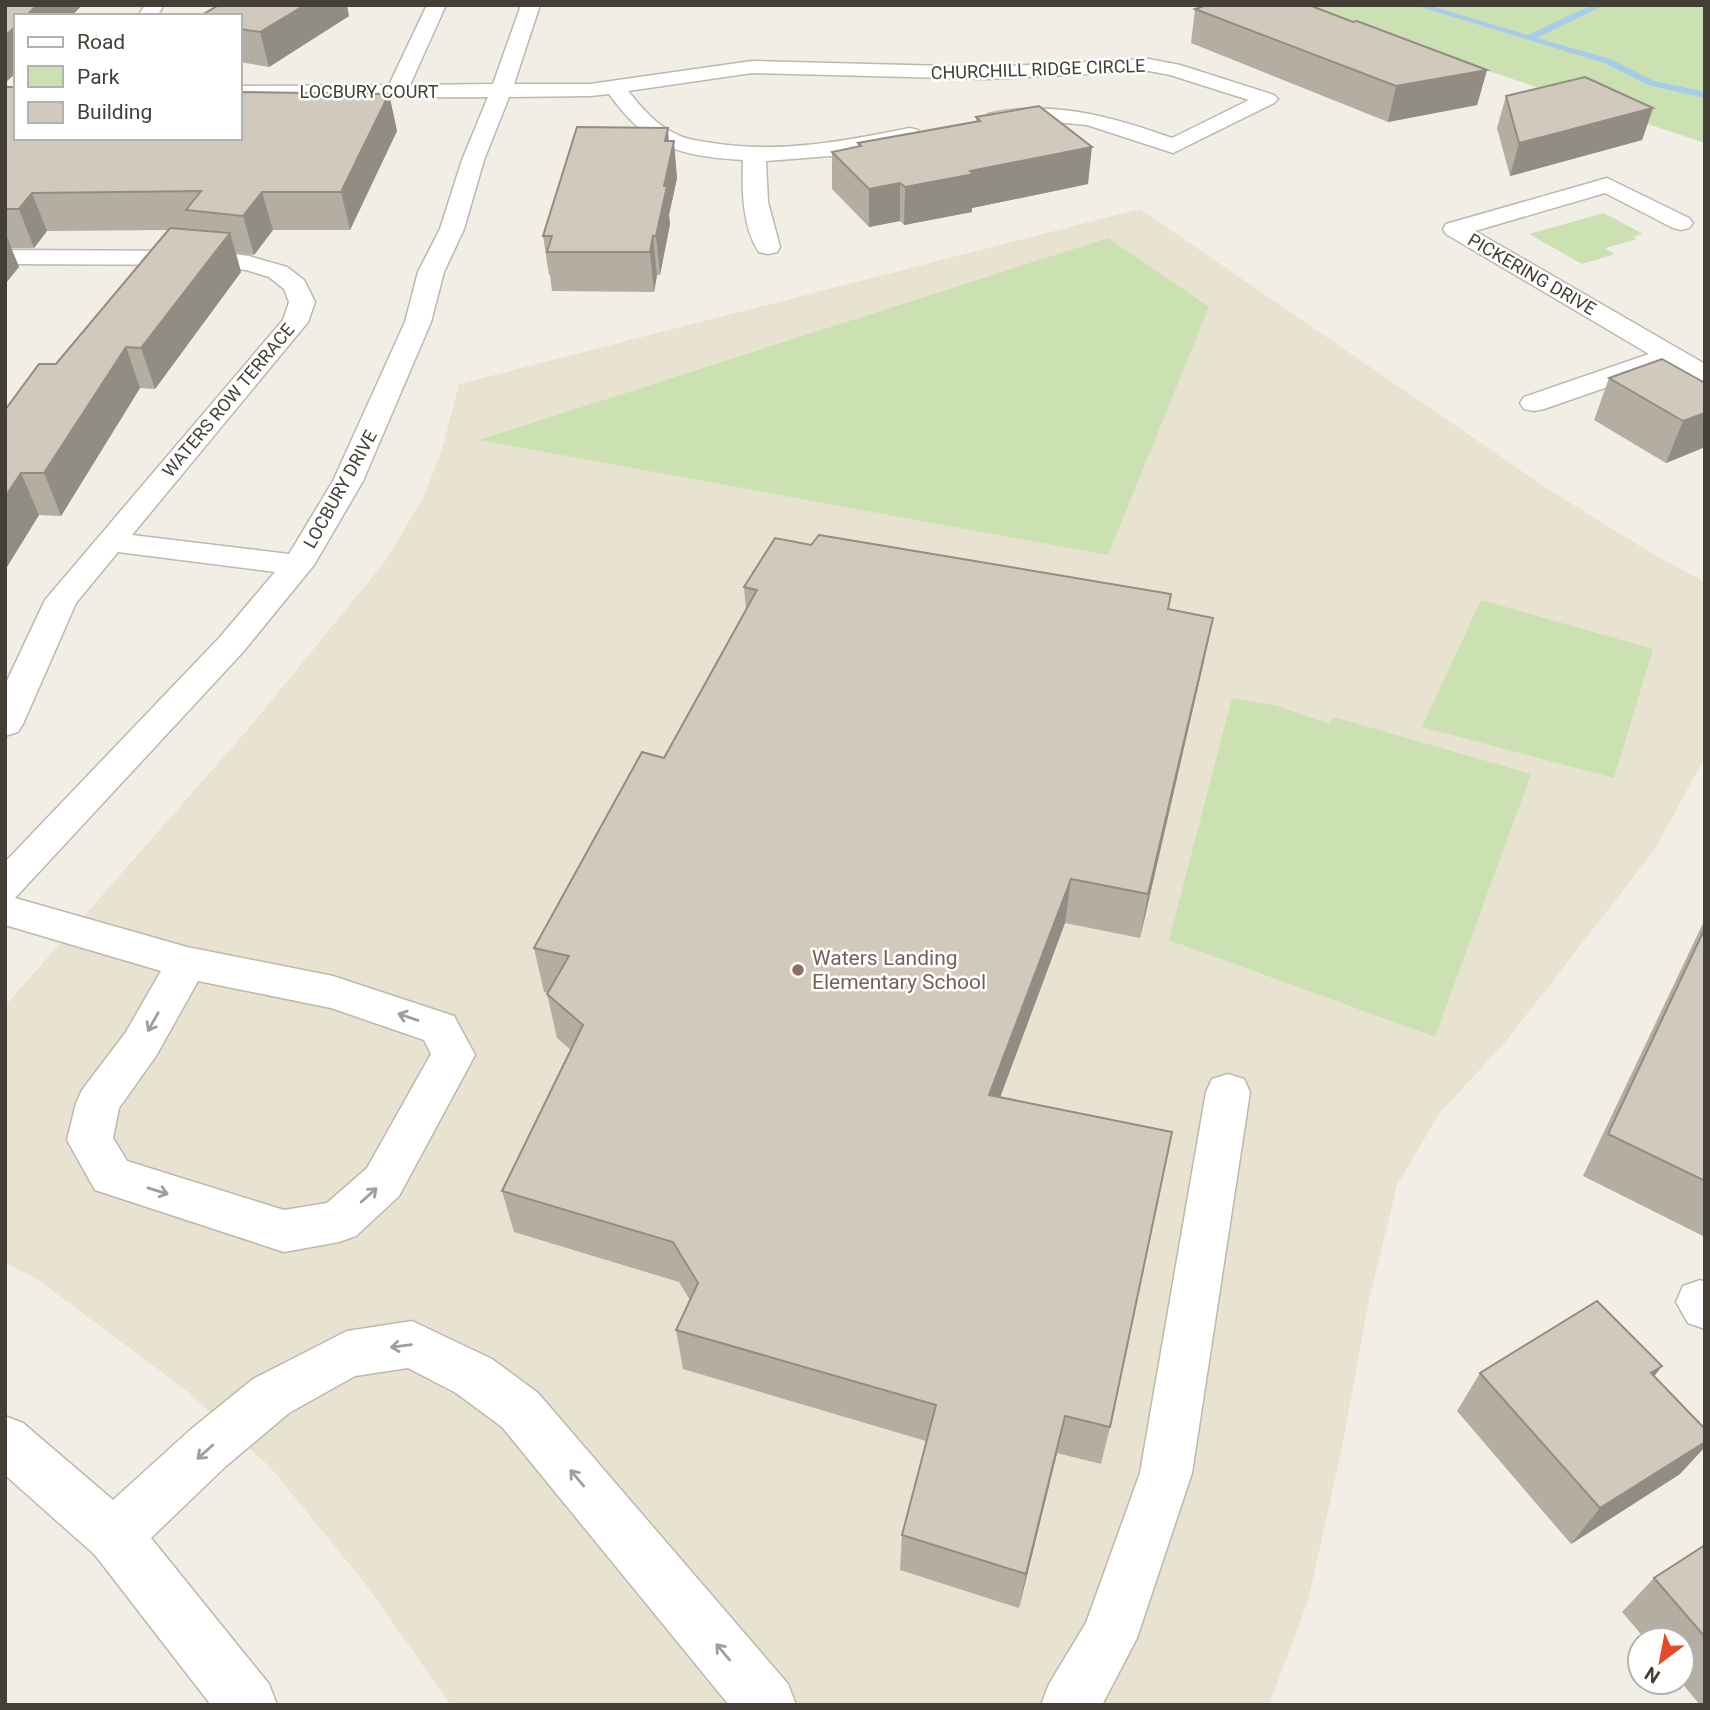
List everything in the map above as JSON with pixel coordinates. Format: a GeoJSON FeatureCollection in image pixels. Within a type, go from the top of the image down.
{"type":"FeatureCollection","features":[{"type":"Feature","properties":{"kind":"street"},"geometry":{"type":"LineString","coordinates":[[397,91],[437,5]]}},
{"type":"Feature","properties":{"kind":"street","name":"LOCBURY DRIVE"},"geometry":{"type":"LineString","coordinates":[[5,887],[231,645],[298,565],[348,481],[381,412],[418,322],[431,272],[452,229],[531,5]]}},
{"type":"Feature","properties":{"kind":"street","name":"CHURCHILL RIDGE CIRCLE"},"geometry":{"type":"LineString","coordinates":[[499,91],[615,87],[752,68],[986,73],[1149,65],[1173,69],[1267,99],[1173,146],[1112,124],[1058,114],[1031,113],[970,124]]}},
{"type":"Feature","properties":{"kind":"street"},"geometry":{"type":"LineString","coordinates":[[615,87],[650,127],[674,142],[717,151],[755,155],[827,151],[931,131]]}},
{"type":"Feature","properties":{"kind":"street","name":"LOCBURY COURT"},"geometry":{"type":"LineString","coordinates":[[242,92],[499,91]]}},
{"type":"Feature","properties":{"kind":"street"},"geometry":{"type":"LineString","coordinates":[[755,155],[753,191],[758,222],[768,247]]}},
{"type":"Feature","properties":{"kind":"street","name":"PICKERING DRIVE"},"geometry":{"type":"LineString","coordinates":[[1681,223],[1607,185],[1455,229],[1705,376]]}},
{"type":"Feature","properties":{"kind":"street","name":"WATERS ROW TERRACE"},"geometry":{"type":"LineString","coordinates":[[5,257],[208,258],[249,263],[278,272],[295,285],[302,302],[295,322],[61,600],[5,724]]}},
{"type":"Feature","properties":{"kind":"street"},"geometry":{"type":"LineString","coordinates":[[1534,403],[1672,356]]}},
{"type":"Feature","properties":{"kind":"street"},"geometry":{"type":"LineString","coordinates":[[109,542],[298,565]]}},
{"type":"Feature","properties":{"kind":"street"},"geometry":{"type":"LineString","coordinates":[[5,910],[187,963],[333,992],[439,1028],[453,1055],[383,1182],[339,1221],[284,1231],[111,1176],[90,1140],[98,1103],[141,1044],[187,963]]}},
{"type":"Feature","properties":{"kind":"street"},"geometry":{"type":"LineString","coordinates":[[1069,1705],[1109,1638],[1166,1474],[1228,1092]]}},
{"type":"Feature","properties":{"kind":"street"},"geometry":{"type":"LineString","coordinates":[[114,1536],[208,1448],[271,1396],[347,1354],[412,1344],[474,1376],[520,1410],[767,1705]]}},
{"type":"Feature","properties":{"kind":"street"},"geometry":{"type":"LineString","coordinates":[[5,1441],[114,1536],[248,1705]]}},
{"type":"Feature","properties":{"kind":"shaded area","name":"Waters Landing Elementary School"},"geometry":{"type":"Polygon","coordinates":[[[1140,209],[1548,489],[1656,556],[1705,582],[1705,757],[1655,849],[1507,1040],[1439,1114],[1397,1185],[1369,1300],[1341,1452],[1308,1601],[1269,1705],[451,1705],[364,1582],[270,1467],[187,1391],[37,1279],[5,1263],[5,1006],[249,728],[387,559],[425,494],[443,446],[459,384],[1140,209]]]}},
{"type":"Feature","properties":{"kind":"green space"},"geometry":{"type":"Polygon","coordinates":[[[1199,5],[1705,5],[1705,143],[1422,49],[1199,5]]]}},
{"type":"Feature","properties":{"kind":"green space"},"geometry":{"type":"Polygon","coordinates":[[[1604,213],[1643,234],[1633,237],[1637,239],[1605,248],[1615,254],[1582,264],[1529,234],[1604,213]]]}},
{"type":"Feature","properties":{"kind":"green space"},"geometry":{"type":"Polygon","coordinates":[[[1108,238],[1209,307],[1108,555],[479,440],[1108,238]]]}},
{"type":"Feature","properties":{"kind":"green space"},"geometry":{"type":"Polygon","coordinates":[[[1481,600],[1653,649],[1614,778],[1422,727],[1481,600]]]}},
{"type":"Feature","properties":{"kind":"green space"},"geometry":{"type":"Polygon","coordinates":[[[1232,698],[1277,706],[1329,724],[1334,717],[1531,774],[1435,1037],[1169,940],[1232,698]]]}},
{"type":"Feature","properties":{"kind":"building"},"geometry":{"type":"Polygon","coordinates":[[[5,5],[37,5],[28,14],[14,14],[14,28],[5,36],[5,5]]]}},
{"type":"Feature","properties":{"kind":"building"},"geometry":{"type":"Polygon","coordinates":[[[219,5],[305,5],[260,32],[242,29],[242,14],[203,14],[219,5]]]}},
{"type":"Feature","properties":{"kind":"building"},"geometry":{"type":"Polygon","coordinates":[[[1207,5],[1309,5],[1487,70],[1396,86],[1195,9],[1207,5]]]}},
{"type":"Feature","properties":{"kind":"building"},"geometry":{"type":"Polygon","coordinates":[[[1585,77],[1653,108],[1519,143],[1506,96],[1585,77]]]}},
{"type":"Feature","properties":{"kind":"building"},"geometry":{"type":"Polygon","coordinates":[[[5,87],[14,87],[14,140],[242,140],[242,92],[389,94],[341,192],[262,192],[243,216],[186,210],[201,191],[32,193],[19,209],[5,209],[5,87]]]}},
{"type":"Feature","properties":{"kind":"building"},"geometry":{"type":"Polygon","coordinates":[[[1039,106],[1092,147],[905,187],[900,183],[869,189],[832,152],[861,146],[858,143],[980,121],[976,117],[1039,106]]]}},
{"type":"Feature","properties":{"kind":"building"},"geometry":{"type":"Polygon","coordinates":[[[577,127],[668,128],[665,141],[674,141],[664,186],[667,186],[650,252],[547,252],[552,236],[543,236],[577,127]]]}},
{"type":"Feature","properties":{"kind":"building"},"geometry":{"type":"Polygon","coordinates":[[[170,228],[230,233],[141,348],[126,347],[44,473],[21,473],[5,497],[5,410],[39,364],[56,364],[170,228]]]}},
{"type":"Feature","properties":{"kind":"building"},"geometry":{"type":"Polygon","coordinates":[[[1662,359],[1705,383],[1705,413],[1683,421],[1609,378],[1662,359]]]}},
{"type":"Feature","properties":{"kind":"building"},"geometry":{"type":"Polygon","coordinates":[[[819,535],[1171,594],[1168,609],[1213,618],[1148,894],[1071,879],[989,1095],[1172,1132],[1110,1427],[1065,1416],[1026,1574],[902,1535],[936,1405],[676,1330],[698,1283],[673,1242],[502,1191],[583,1025],[547,994],[569,956],[534,948],[642,752],[664,758],[757,590],[744,587],[775,538],[811,545],[819,535]]]}},
{"type":"Feature","properties":{"kind":"building"},"geometry":{"type":"Polygon","coordinates":[[[1705,928],[1705,1181],[1608,1134],[1705,928]]]}},
{"type":"Feature","properties":{"kind":"building"},"geometry":{"type":"Polygon","coordinates":[[[1597,1301],[1662,1366],[1651,1373],[1705,1429],[1705,1442],[1600,1508],[1480,1373],[1597,1301]]]}},
{"type":"Feature","properties":{"kind":"building"},"geometry":{"type":"Polygon","coordinates":[[[1705,1545],[1705,1637],[1696,1626],[1654,1578],[1705,1545]]]}},
{"type":"Feature","properties":{"kind":"waterway"},"geometry":{"type":"LineString","coordinates":[[1418,5],[1529,38]]}},
{"type":"Feature","properties":{"kind":"waterway"},"geometry":{"type":"LineString","coordinates":[[1529,38],[1600,5]]}},
{"type":"Feature","properties":{"kind":"waterway"},"geometry":{"type":"LineString","coordinates":[[1529,38],[1607,61],[1651,83],[1705,95]]}},
{"type":"Feature","properties":{"kind":"place","name":"Waters Landing Elementary School"},"geometry":{"type":"Point","coordinates":[798,970]}}]}
